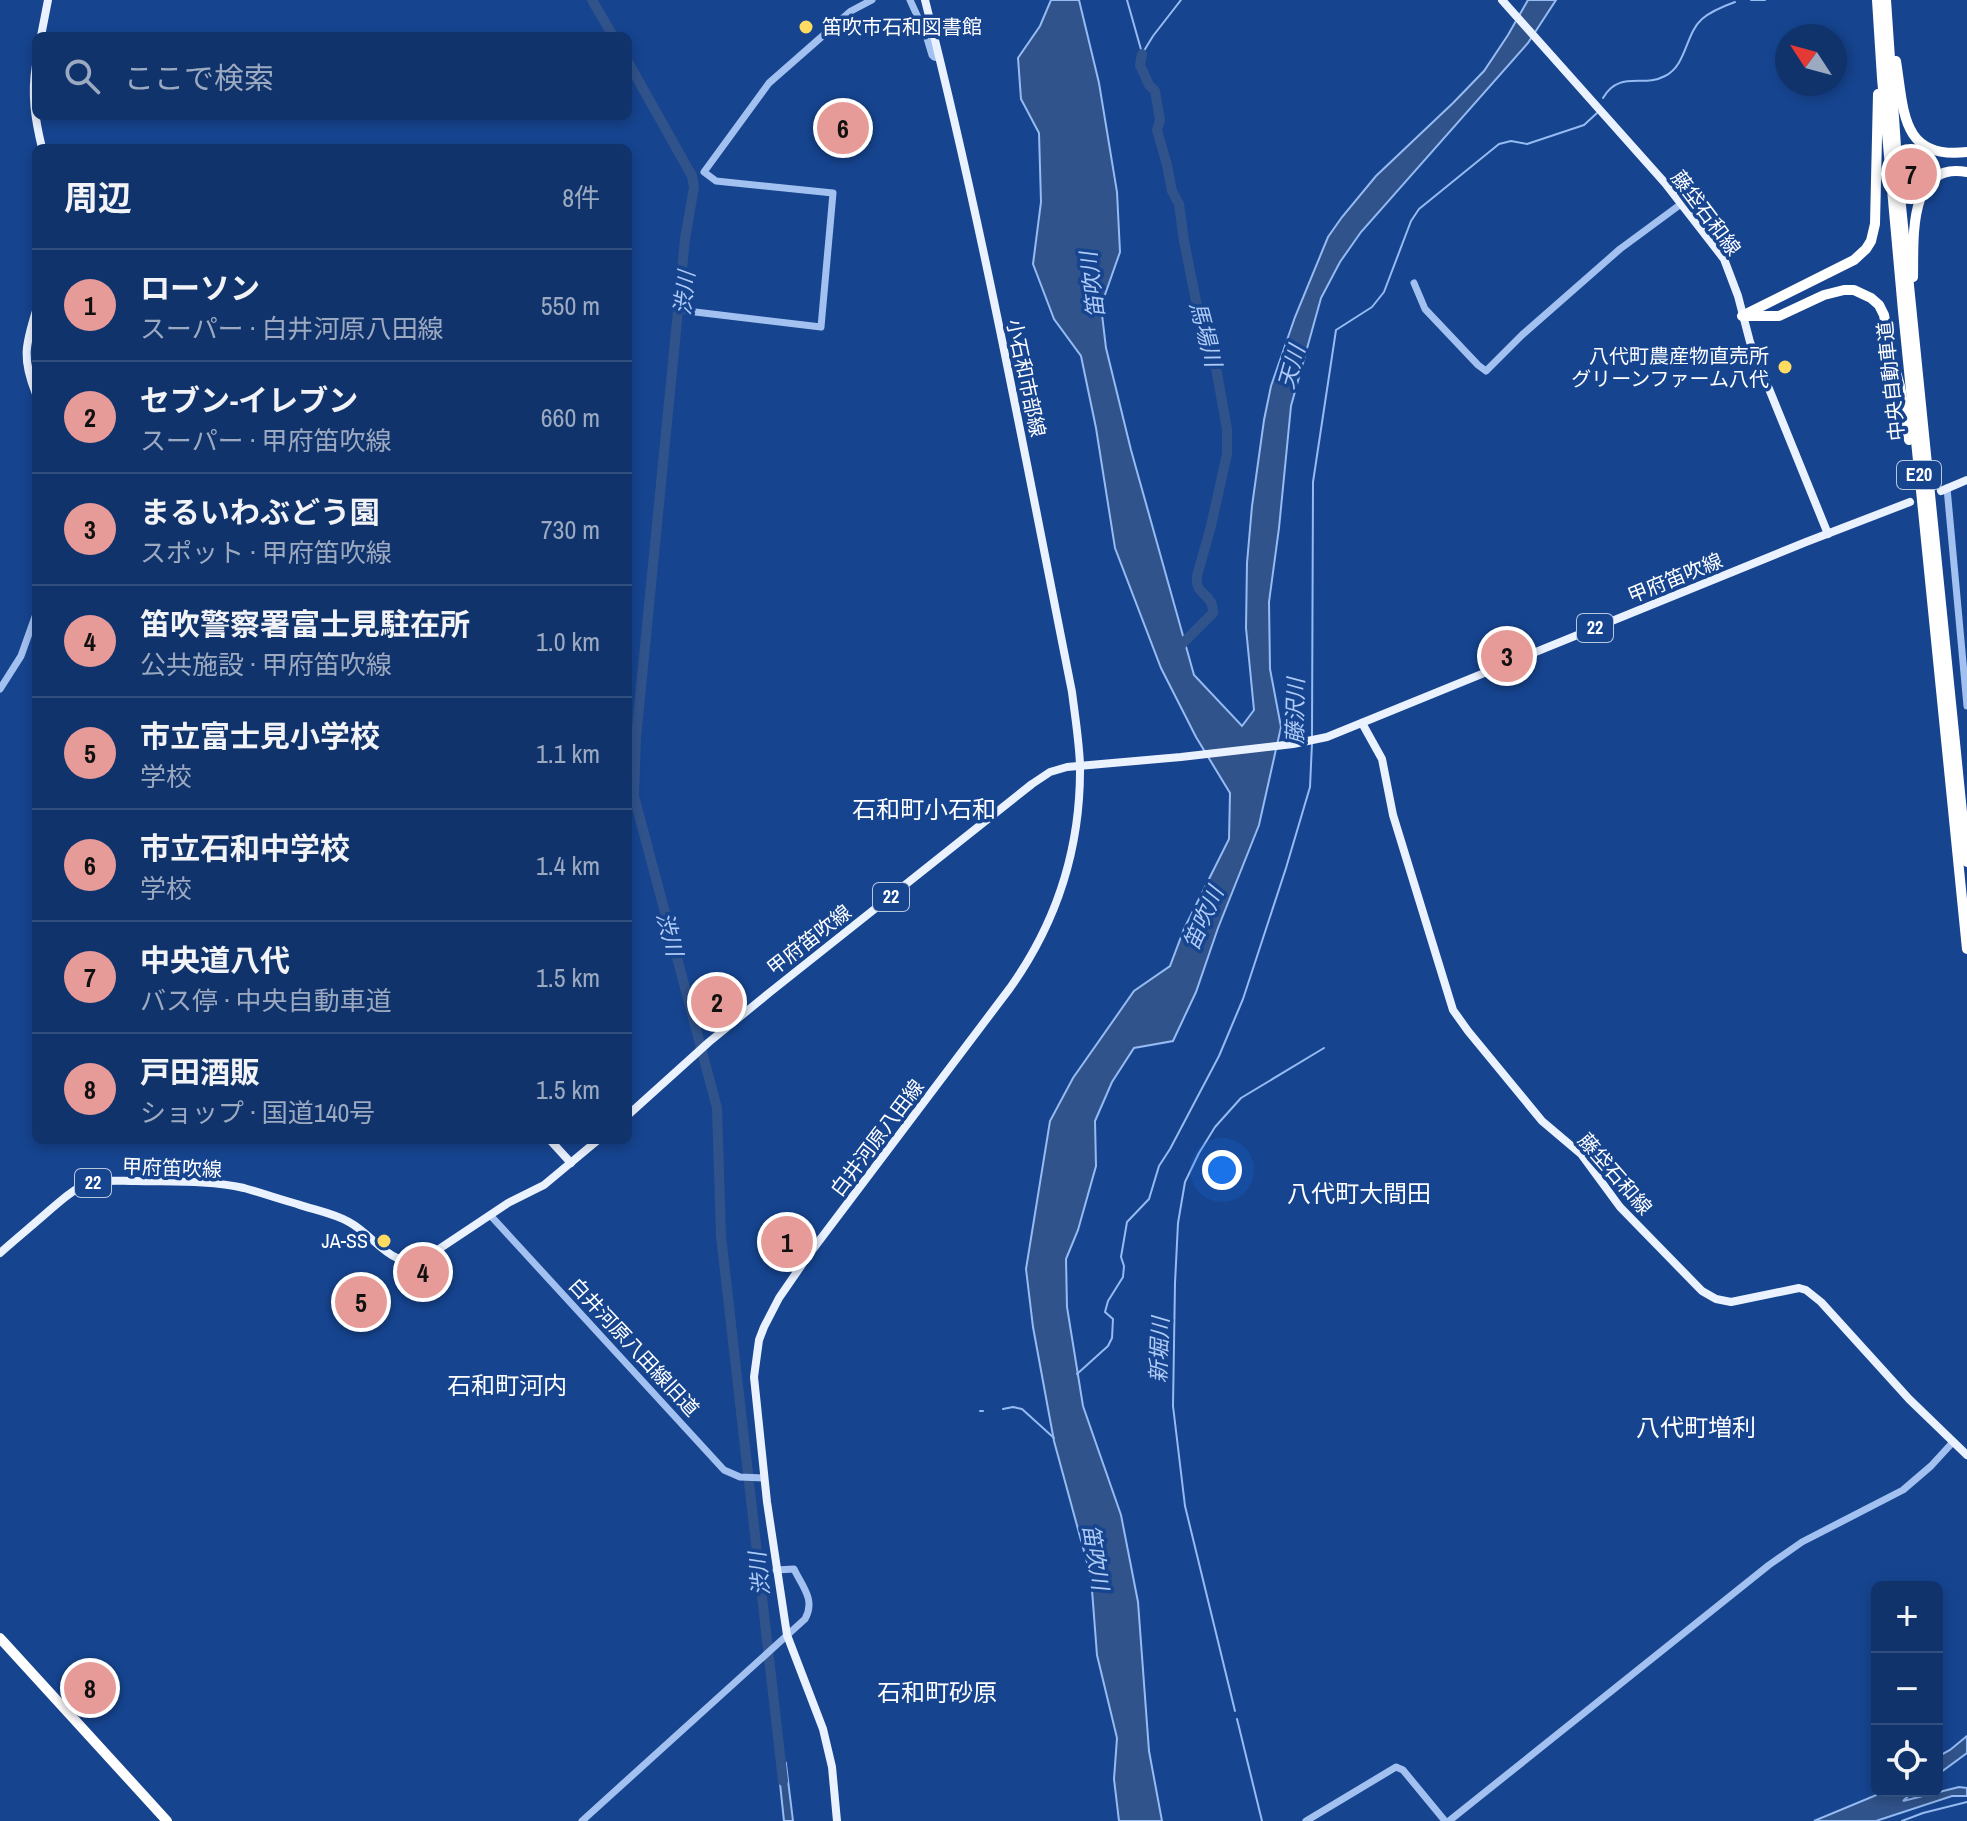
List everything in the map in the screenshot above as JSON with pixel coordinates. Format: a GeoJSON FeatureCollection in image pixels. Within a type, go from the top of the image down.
{"type":"FeatureCollection","features":[{"type":"Feature","properties":{"kind":"highway"},"geometry":{"type":"LineString","coordinates":[[1742,316],[1847,264],[1861,255],[1871,241],[1875,224],[1876,0]]}},
{"type":"Feature","properties":{"kind":"highway","name":"中央自動車道"},"geometry":{"type":"LineString","coordinates":[[1876,0],[1923,521],[1967,949]]}},
{"type":"Feature","properties":{"kind":"highway"},"geometry":{"type":"LineString","coordinates":[[1886,0],[1902,104],[1913,135],[1934,151],[1952,154],[1967,152]]}},
{"type":"Feature","properties":{"kind":"highway","name":"中央自動車道"},"geometry":{"type":"LineString","coordinates":[[1886,0],[1898,176],[1967,862]]}},
{"type":"Feature","properties":{"kind":"highway"},"geometry":{"type":"LineString","coordinates":[[1923,430],[1913,287],[1917,207],[1923,192],[1933,180],[1952,172],[1967,172]]}},
{"type":"Feature","properties":{"kind":"highway"},"geometry":{"type":"LineString","coordinates":[[1742,316],[1779,316],[1824,295],[1844,290],[1863,293],[1879,305],[1900,386],[1923,521]]}},
{"type":"Feature","properties":{"kind":"highway"},"geometry":{"type":"LineString","coordinates":[[0,1638],[167,1821]]}},
{"type":"Feature","properties":{"kind":"main road"},"geometry":{"type":"LineString","coordinates":[[42,32],[48,0]]}},
{"type":"Feature","properties":{"kind":"main road","name":"小石和市部線"},"geometry":{"type":"LineString","coordinates":[[925,0],[982,245],[1070,678],[1083,765]]}},
{"type":"Feature","properties":{"kind":"main road","name":"藤垈石和線"},"geometry":{"type":"LineString","coordinates":[[1502,0],[1665,183],[1724,259],[1768,389],[1828,534]]}},
{"type":"Feature","properties":{"kind":"main road"},"geometry":{"type":"LineString","coordinates":[[36,120],[41,144]]}},
{"type":"Feature","properties":{"kind":"main road"},"geometry":{"type":"LineString","coordinates":[[32,325],[26,357],[32,382]]}},
{"type":"Feature","properties":{"kind":"main road"},"geometry":{"type":"LineString","coordinates":[[1944,489],[1967,480]]}},
{"type":"Feature","properties":{"kind":"main road","name":"甲府笛吹線"},"geometry":{"type":"LineString","coordinates":[[632,1111],[697,1052],[803,965],[1032,784],[1056,770],[1319,740],[1910,502]]}},
{"type":"Feature","properties":{"kind":"main road","name":"藤垈石和線"},"geometry":{"type":"LineString","coordinates":[[1362,723],[1382,759],[1393,815],[1453,1010],[1503,1075],[1542,1121],[1586,1160],[1620,1207],[1702,1291],[1716,1299],[1731,1302],[1793,1289],[1806,1290],[1821,1302],[1892,1382],[1967,1455]]}},
{"type":"Feature","properties":{"kind":"main road","name":"白井河原八田線"},"geometry":{"type":"LineString","coordinates":[[837,1821],[832,1767],[823,1729],[787,1635],[760,1479],[754,1377],[759,1340],[779,1298],[810,1253],[1010,988],[1035,950],[1055,907],[1071,858],[1083,765]]}},
{"type":"Feature","properties":{"kind":"main road"},"geometry":{"type":"LineString","coordinates":[[554,1144],[571,1163]]}},
{"type":"Feature","properties":{"kind":"main road","name":"甲府笛吹線"},"geometry":{"type":"LineString","coordinates":[[0,1253],[82,1186],[98,1182],[210,1183],[244,1188],[339,1217],[364,1232],[389,1254],[412,1261],[427,1257],[508,1203],[544,1185],[593,1144]]}},
{"type":"Feature","properties":{"kind":"street"},"geometry":{"type":"LineString","coordinates":[[687,311],[821,327],[833,193],[716,181],[704,172],[769,83],[851,11],[872,0]]}},
{"type":"Feature","properties":{"kind":"street"},"geometry":{"type":"LineString","coordinates":[[910,0],[932,55],[939,58]]}},
{"type":"Feature","properties":{"kind":"street"},"geometry":{"type":"LineString","coordinates":[[1414,283],[1425,309],[1486,371],[1609,258],[1681,204]]}},
{"type":"Feature","properties":{"kind":"street"},"geometry":{"type":"LineString","coordinates":[[1944,489],[1967,706]]}},
{"type":"Feature","properties":{"kind":"street"},"geometry":{"type":"LineString","coordinates":[[0,689],[21,656],[32,625]]}},
{"type":"Feature","properties":{"kind":"street","name":"白井河原八田線旧道"},"geometry":{"type":"LineString","coordinates":[[490,1215],[724,1470],[740,1477],[760,1479]]}},
{"type":"Feature","properties":{"kind":"street"},"geometry":{"type":"LineString","coordinates":[[1306,1821],[1396,1767],[1403,1770],[1447,1821],[1769,1565],[1796,1545],[1903,1490],[1953,1442]]}},
{"type":"Feature","properties":{"kind":"street"},"geometry":{"type":"LineString","coordinates":[[582,1821],[805,1619],[810,1602],[794,1569],[776,1570]]}},
{"type":"Feature","properties":{"kind":"water"},"geometry":{"type":"Polygon","coordinates":[[[1051,0],[1079,0],[1099,83],[1117,192],[1120,252],[1101,306],[1106,348],[1131,450],[1194,675],[1242,726],[1254,710],[1246,628],[1247,563],[1264,420],[1271,386],[1295,317],[1328,237],[1376,176],[1484,71],[1528,0],[1556,0],[1528,43],[1361,232],[1340,262],[1321,298],[1291,406],[1269,602],[1270,669],[1281,727],[1259,825],[1196,992],[1173,1041],[1134,1048],[1112,1082],[1095,1121],[1096,1166],[1078,1230],[1066,1259],[1067,1307],[1083,1406],[1121,1515],[1138,1602],[1149,1751],[1162,1821],[1119,1821],[1114,1779],[1117,1738],[1097,1655],[1091,1577],[1054,1441],[1033,1327],[1026,1269],[1050,1121],[1073,1078],[1134,991],[1170,966],[1184,929],[1229,839],[1230,793],[1196,737],[1161,668],[1115,548],[1081,356],[1054,319],[1033,264],[1041,202],[1039,133],[1021,99],[1018,58],[1040,26],[1051,0]]]}},
{"type":"Feature","properties":{"kind":"water"},"geometry":{"type":"Polygon","coordinates":[[[1967,1736],[1967,1753],[1943,1771],[1943,1754],[1967,1736]]]}},
{"type":"Feature","properties":{"kind":"water"},"geometry":{"type":"Polygon","coordinates":[[[786,1764],[793,1821],[784,1821],[779,1774],[786,1764]]]}},
{"type":"Feature","properties":{"kind":"water"},"geometry":{"type":"Polygon","coordinates":[[[1967,1788],[1967,1796],[1952,1796],[1876,1821],[1814,1821],[1872,1797],[1907,1797],[1903,1801],[1943,1797],[1943,1791],[1967,1788]]]}},
{"type":"Feature","properties":{"kind":"waterway","name":"渋川"},"geometry":{"type":"LineString","coordinates":[[592,0],[611,32]]}},
{"type":"Feature","properties":{"kind":"waterway","name":"馬場川"},"geometry":{"type":"LineString","coordinates":[[1127,0],[1142,53]]}},
{"type":"Feature","properties":{"kind":"waterway"},"geometry":{"type":"LineString","coordinates":[[1142,54],[1181,0]]}},
{"type":"Feature","properties":{"kind":"waterway","name":"藤沢川"},"geometry":{"type":"LineString","coordinates":[[1751,0],[1765,0]]}},
{"type":"Feature","properties":{"kind":"waterway","name":"藤沢川"},"geometry":{"type":"LineString","coordinates":[[1603,98],[1616,84],[1657,79],[1672,71],[1678,65],[1696,25],[1713,11],[1735,2]]}},
{"type":"Feature","properties":{"kind":"waterway","name":"馬場川"},"geometry":{"type":"LineString","coordinates":[[1142,54],[1140,65],[1155,91],[1160,120],[1157,130],[1172,191],[1179,204],[1197,306],[1211,340],[1227,429],[1227,454],[1197,576],[1199,588],[1210,601],[1213,613],[1177,649]]}},
{"type":"Feature","properties":{"kind":"waterway","name":"渋川"},"geometry":{"type":"LineString","coordinates":[[632,69],[692,176],[694,187],[685,239],[636,738],[634,796],[717,1108],[721,1236],[783,1781]]}},
{"type":"Feature","properties":{"kind":"waterway","name":"藤沢川"},"geometry":{"type":"LineString","coordinates":[[1312,736],[1313,482],[1336,330],[1372,307],[1384,292],[1411,221],[1419,209],[1499,144],[1511,141],[1527,144],[1584,125],[1597,113]]}},
{"type":"Feature","properties":{"kind":"waterway","name":"藤沢川"},"geometry":{"type":"LineString","coordinates":[[1077,1374],[1108,1346],[1112,1338],[1113,1319],[1105,1312],[1123,1277],[1121,1257],[1127,1222],[1149,1199],[1159,1166],[1219,1056],[1243,999],[1310,787],[1312,743]]}},
{"type":"Feature","properties":{"kind":"waterway","name":"新堀川"},"geometry":{"type":"LineString","coordinates":[[1235,1711],[1185,1506],[1173,1406],[1178,1223],[1185,1182],[1215,1127],[1241,1098],[1324,1048]]}},
{"type":"Feature","properties":{"kind":"waterway"},"geometry":{"type":"LineString","coordinates":[[1003,1409],[1022,1409],[1054,1438]]}},
{"type":"Feature","properties":{"kind":"waterway","name":"新堀川"},"geometry":{"type":"LineString","coordinates":[[1237,1719],[1262,1821]]}},
{"type":"Feature","properties":{"kind":"waterway"},"geometry":{"type":"LineString","coordinates":[[1902,1821],[1967,1802]]}},
{"type":"Feature","properties":{"kind":"place","name":"笛吹市石和図書館"},"geometry":{"type":"Point","coordinates":[806,27]}},
{"type":"Feature","properties":{"kind":"place","name":"市立石和中学校"},"geometry":{"type":"Point","coordinates":[843,128]}},
{"type":"Feature","properties":{"kind":"place","name":"中央道八代"},"geometry":{"type":"Point","coordinates":[1911,174]}},
{"type":"Feature","properties":{"kind":"place","name":"八代町農産物直売所 グリーンファーム八代"},"geometry":{"type":"Point","coordinates":[1785,367]}},
{"type":"Feature","properties":{"kind":"place","name":"まるいわぶどう園"},"geometry":{"type":"Point","coordinates":[1507,656]}},
{"type":"Feature","properties":{"kind":"place","name":"セブン-イレブン"},"geometry":{"type":"Point","coordinates":[717,1002]}},
{"type":"Feature","properties":{"kind":"place","name":"JA-SS"},"geometry":{"type":"Point","coordinates":[384,1241]}},
{"type":"Feature","properties":{"kind":"place","name":"ローソン"},"geometry":{"type":"Point","coordinates":[787,1242]}},
{"type":"Feature","properties":{"kind":"place","name":"笛吹警察署富士見駐在所"},"geometry":{"type":"Point","coordinates":[423,1272]}},
{"type":"Feature","properties":{"kind":"place","name":"市立富士見小学校"},"geometry":{"type":"Point","coordinates":[361,1302]}},
{"type":"Feature","properties":{"kind":"place","name":"戸田酒販"},"geometry":{"type":"Point","coordinates":[90,1688]}},
{"type":"Feature","properties":{"kind":"district","name":"石和町小石和"},"geometry":{"type":"Point","coordinates":[924,810]}},
{"type":"Feature","properties":{"kind":"district","name":"八代町大間田"},"geometry":{"type":"Point","coordinates":[1359,1194]}},
{"type":"Feature","properties":{"kind":"district","name":"石和町河内"},"geometry":{"type":"Point","coordinates":[507,1386]}},
{"type":"Feature","properties":{"kind":"district","name":"八代町増利"},"geometry":{"type":"Point","coordinates":[1696,1428]}},
{"type":"Feature","properties":{"kind":"district","name":"石和町砂原"},"geometry":{"type":"Point","coordinates":[937,1693]}},
{"type":"Feature","properties":{"kind":"water label","name":"笛吹川"},"geometry":{"type":"Point","coordinates":[1092,285]}},
{"type":"Feature","properties":{"kind":"water label","name":"天川"},"geometry":{"type":"Point","coordinates":[1291,367]}},
{"type":"Feature","properties":{"kind":"water label","name":"笛吹川"},"geometry":{"type":"Point","coordinates":[1203,918]}},
{"type":"Feature","properties":{"kind":"water label","name":"笛吹川"},"geometry":{"type":"Point","coordinates":[1096,1557]}}]}
